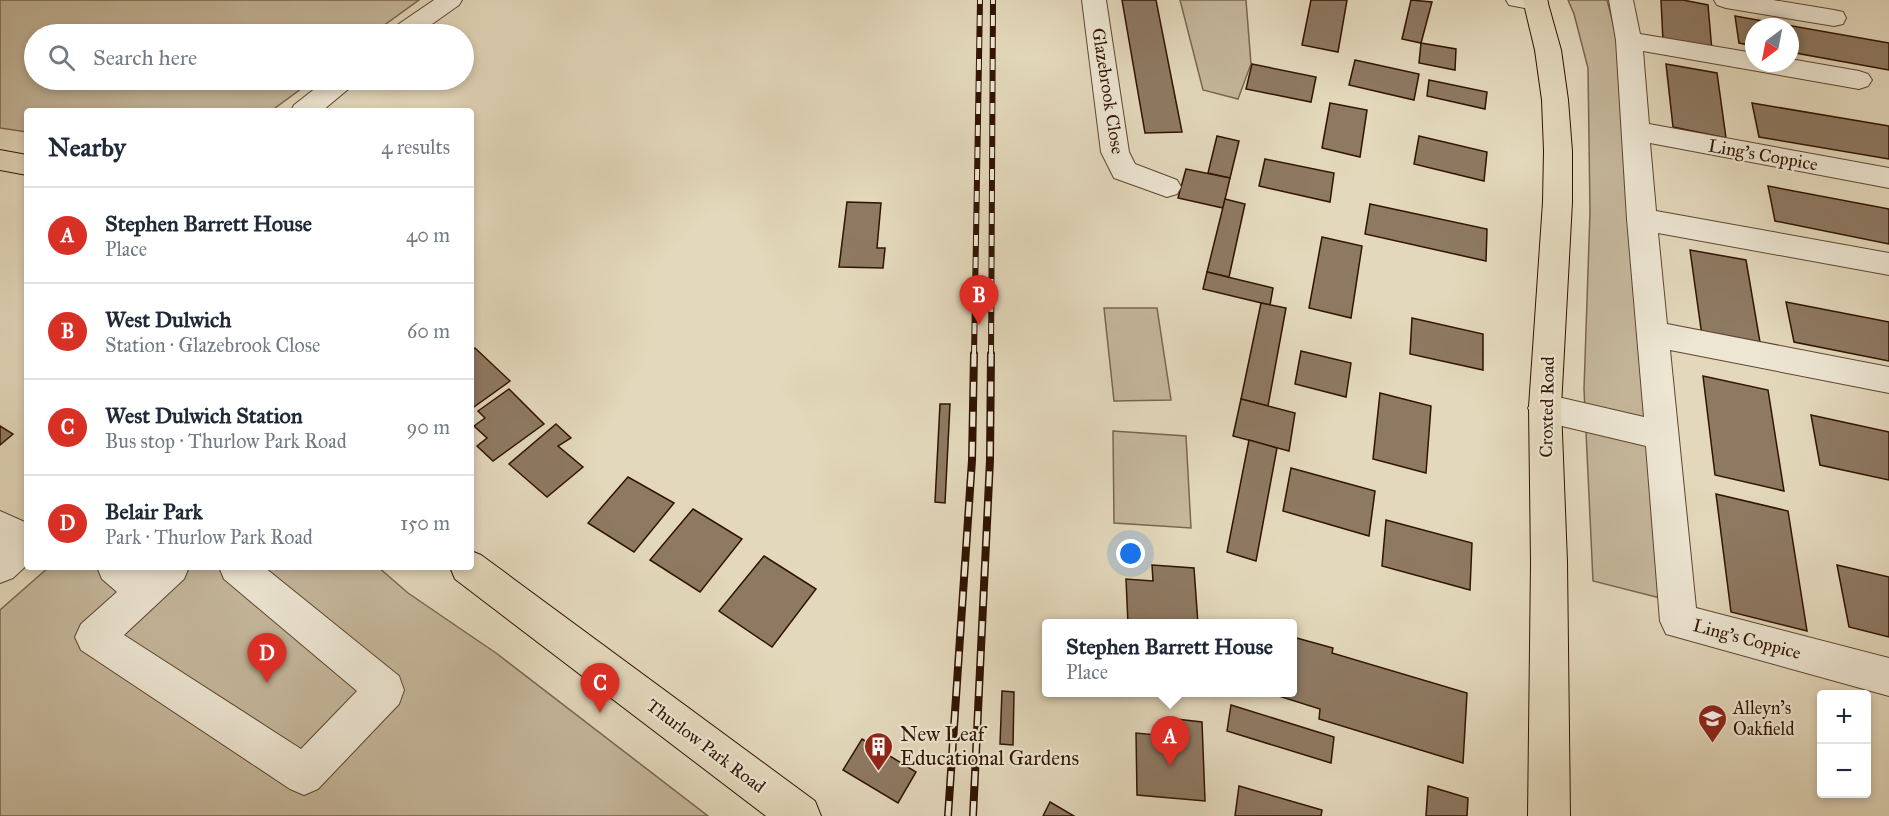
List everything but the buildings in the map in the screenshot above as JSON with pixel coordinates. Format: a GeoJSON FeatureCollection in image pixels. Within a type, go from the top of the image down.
{"type":"FeatureCollection","features":[{"type":"Feature","properties":{"kind":"main road","name":"Croxted Road"},"geometry":{"type":"LineString","coordinates":[[1529,1],[1552,62],[1557,120],[1557,203],[1545,408],[1549,584],[1549,816]]}},
{"type":"Feature","properties":{"kind":"main road"},"geometry":{"type":"LineString","coordinates":[[0,160],[24,164]]}},
{"type":"Feature","properties":{"kind":"main road","name":"Thurlow Park Road"},"geometry":{"type":"LineString","coordinates":[[472,570],[800,816]]}},
{"type":"Feature","properties":{"kind":"street"},"geometry":{"type":"LineString","coordinates":[[416,24],[450,0]]}},
{"type":"Feature","properties":{"kind":"street","name":"Glazebrook Close"},"geometry":{"type":"LineString","coordinates":[[1094,0],[1114,152],[1124,171],[1167,187]]}},
{"type":"Feature","properties":{"kind":"street","name":"Ling's Coppice"},"geometry":{"type":"LineString","coordinates":[[1621,0],[1629,40],[1642,219],[1679,621],[1889,677]]}},
{"type":"Feature","properties":{"kind":"street"},"geometry":{"type":"LineString","coordinates":[[1726,0],[1834,18]]}},
{"type":"Feature","properties":{"kind":"street"},"geometry":{"type":"LineString","coordinates":[[1629,40],[1745,60]]}},
{"type":"Feature","properties":{"kind":"street"},"geometry":{"type":"LineString","coordinates":[[1799,69],[1859,80]]}},
{"type":"Feature","properties":{"kind":"street"},"geometry":{"type":"LineString","coordinates":[[308,108],[330,90]]}},
{"type":"Feature","properties":{"kind":"street","name":"Ling's Coppice"},"geometry":{"type":"LineString","coordinates":[[1637,132],[1889,178]]}},
{"type":"Feature","properties":{"kind":"street"},"geometry":{"type":"LineString","coordinates":[[1642,219],[1889,264]]}},
{"type":"Feature","properties":{"kind":"street"},"geometry":{"type":"LineString","coordinates":[[1654,334],[1889,380]]}},
{"type":"Feature","properties":{"kind":"street"},"geometry":{"type":"LineString","coordinates":[[1545,408],[1663,436]]}},
{"type":"Feature","properties":{"kind":"street"},"geometry":{"type":"LineString","coordinates":[[0,527],[24,540]]}},
{"type":"Feature","properties":{"kind":"street"},"geometry":{"type":"LineString","coordinates":[[0,566],[24,545]]}},
{"type":"Feature","properties":{"kind":"street"},"geometry":{"type":"LineString","coordinates":[[126,570],[158,579]]}},
{"type":"Feature","properties":{"kind":"street"},"geometry":{"type":"LineString","coordinates":[[158,579],[94,637],[304,775],[385,690],[241,570]]}},
{"type":"Feature","properties":{"kind":"shaded area"},"geometry":{"type":"Polygon","coordinates":[[[0,0],[419,0],[386,24],[24,24],[24,90],[299,90],[275,108],[24,108],[24,132],[0,128],[0,0]]]}},
{"type":"Feature","properties":{"kind":"shaded area"},"geometry":{"type":"Polygon","coordinates":[[[1180,0],[1246,0],[1251,64],[1238,99],[1203,90],[1180,0]]]}},
{"type":"Feature","properties":{"kind":"shaded area"},"geometry":{"type":"Polygon","coordinates":[[[1568,0],[1607,0],[1617,38],[1664,599],[1593,581],[1584,389],[1590,212],[1588,68],[1574,14],[1568,0]]]}},
{"type":"Feature","properties":{"kind":"shaded area"},"geometry":{"type":"Polygon","coordinates":[[[1104,308],[1157,308],[1171,400],[1114,401],[1104,308]]]}},
{"type":"Feature","properties":{"kind":"shaded area"},"geometry":{"type":"Polygon","coordinates":[[[1113,431],[1186,436],[1191,528],[1114,523],[1113,431]]]}},
{"type":"Feature","properties":{"kind":"shaded area"},"geometry":{"type":"Polygon","coordinates":[[[46,570],[381,570],[408,593],[496,653],[708,816],[0,816],[0,610],[46,570]]]}},
{"type":"Feature","properties":{"kind":"railway"},"geometry":{"type":"LineString","coordinates":[[974,356],[980,0]]}},
{"type":"Feature","properties":{"kind":"railway"},"geometry":{"type":"LineString","coordinates":[[991,356],[993,0]]}},
{"type":"Feature","properties":{"kind":"railway"},"geometry":{"type":"LineString","coordinates":[[948,816],[972,460],[974,354]]}},
{"type":"Feature","properties":{"kind":"railway"},"geometry":{"type":"LineString","coordinates":[[973,816],[990,460],[991,354]]}},
{"type":"Feature","properties":{"kind":"place","name":"West Dulwich"},"geometry":{"type":"Point","coordinates":[979,325]}},
{"type":"Feature","properties":{"kind":"place","name":"Belair Park"},"geometry":{"type":"Point","coordinates":[267,683]}},
{"type":"Feature","properties":{"kind":"place","name":"West Dulwich Station"},"geometry":{"type":"Point","coordinates":[600,713]}},
{"type":"Feature","properties":{"kind":"place","name":"Alleyn's Oakfield"},"geometry":{"type":"Point","coordinates":[1712,744]}},
{"type":"Feature","properties":{"kind":"place","name":"Stephen Barrett House"},"geometry":{"type":"Point","coordinates":[1170,766]}},
{"type":"Feature","properties":{"kind":"place","name":"New Leaf Educational Gardens"},"geometry":{"type":"Point","coordinates":[879,772]}}]}
